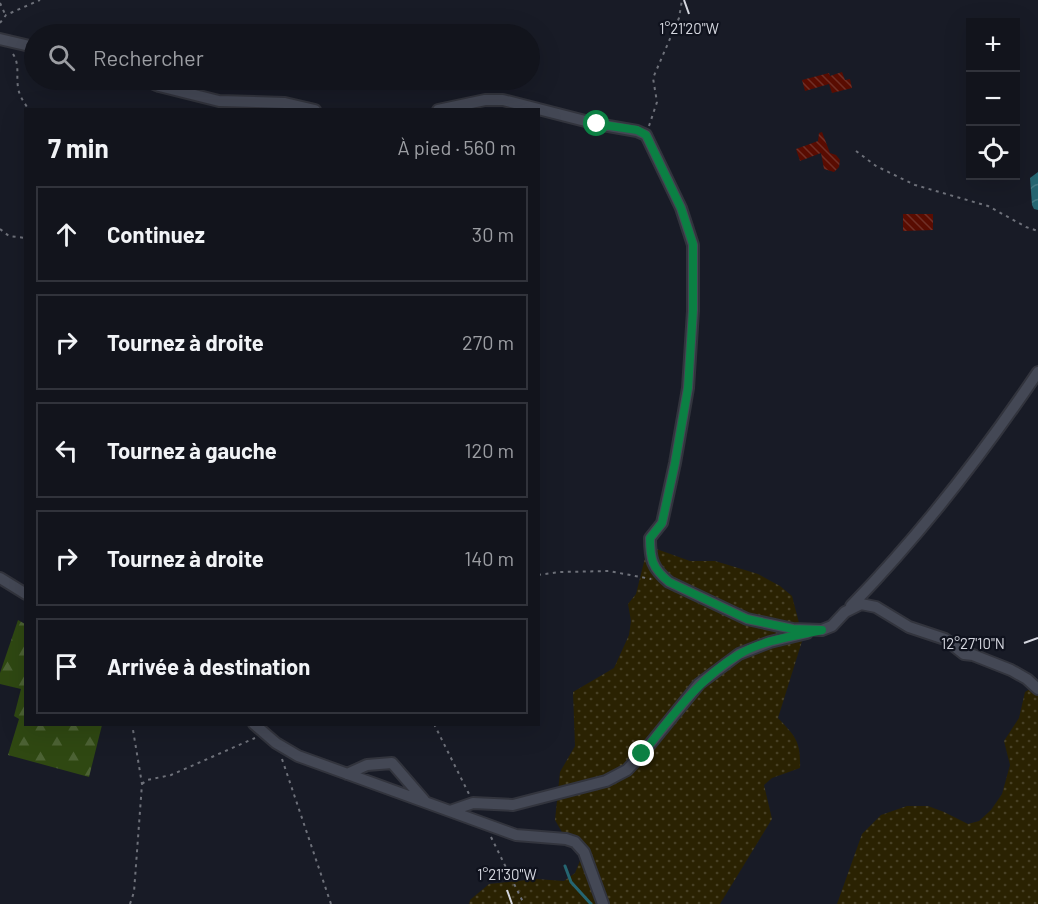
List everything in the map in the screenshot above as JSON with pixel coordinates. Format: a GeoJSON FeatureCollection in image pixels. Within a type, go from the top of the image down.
{"type":"FeatureCollection","features":[{"type":"Feature","properties":{"kind":"street"},"geometry":{"type":"LineString","coordinates":[[1,39],[24,45]]}},
{"type":"Feature","properties":{"kind":"street"},"geometry":{"type":"LineString","coordinates":[[175,90],[219,101],[285,103],[306,108]]}},
{"type":"Feature","properties":{"kind":"street"},"geometry":{"type":"LineString","coordinates":[[447,108],[485,100],[503,100],[534,108]]}},
{"type":"Feature","properties":{"kind":"street"},"geometry":{"type":"LineString","coordinates":[[540,109],[597,124],[637,130],[646,135],[681,208],[693,244],[693,310],[688,388],[662,523],[650,538],[650,558],[659,573],[669,582],[747,619],[793,629],[822,630]]}},
{"type":"Feature","properties":{"kind":"street"},"geometry":{"type":"LineString","coordinates":[[450,811],[473,803],[513,805],[606,781],[627,770],[699,684],[739,654],[770,642],[832,626],[932,518],[1038,372]]}},
{"type":"Feature","properties":{"kind":"street"},"geometry":{"type":"LineString","coordinates":[[0,578],[24,593]]}},
{"type":"Feature","properties":{"kind":"street"},"geometry":{"type":"LineString","coordinates":[[845,612],[861,603],[876,607],[909,627],[945,639],[964,654],[973,655],[1011,670],[1027,679],[1038,689]]}},
{"type":"Feature","properties":{"kind":"street"},"geometry":{"type":"LineString","coordinates":[[256,726],[276,743],[298,756],[347,774],[516,835],[566,839],[575,842],[584,852],[603,904]]}},
{"type":"Feature","properties":{"kind":"street"},"geometry":{"type":"LineString","coordinates":[[347,774],[367,765],[392,763],[426,802]]}},
{"type":"Feature","properties":{"kind":"path"},"geometry":{"type":"LineString","coordinates":[[0,23],[6,15],[40,0]]}},
{"type":"Feature","properties":{"kind":"path"},"geometry":{"type":"LineString","coordinates":[[646,135],[657,102],[653,78],[679,18],[682,0]]}},
{"type":"Feature","properties":{"kind":"path"},"geometry":{"type":"LineString","coordinates":[[0,3],[6,15]]}},
{"type":"Feature","properties":{"kind":"path"},"geometry":{"type":"LineString","coordinates":[[1,39],[17,60],[18,89],[28,108]]}},
{"type":"Feature","properties":{"kind":"path"},"geometry":{"type":"LineString","coordinates":[[856,151],[876,166],[915,185],[988,206],[1038,231]]}},
{"type":"Feature","properties":{"kind":"path"},"geometry":{"type":"LineString","coordinates":[[0,230],[9,236],[24,238]]}},
{"type":"Feature","properties":{"kind":"path"},"geometry":{"type":"LineString","coordinates":[[540,575],[609,571],[669,582]]}},
{"type":"Feature","properties":{"kind":"path"},"geometry":{"type":"LineString","coordinates":[[130,904],[135,882],[142,784],[132,726]]}},
{"type":"Feature","properties":{"kind":"path"},"geometry":{"type":"LineString","coordinates":[[142,784],[147,780],[171,775],[257,737],[263,732]]}},
{"type":"Feature","properties":{"kind":"path"},"geometry":{"type":"LineString","coordinates":[[276,743],[331,904]]}},
{"type":"Feature","properties":{"kind":"green space"},"geometry":{"type":"Polygon","coordinates":[[[18,620],[24,623],[24,726],[102,726],[89,777],[8,755],[19,719],[14,716],[21,689],[0,684],[0,673],[18,620]]]}},
{"type":"Feature","properties":{"kind":"sand"},"geometry":{"type":"Polygon","coordinates":[[[648,546],[690,561],[715,561],[758,574],[780,586],[792,596],[803,638],[778,718],[796,740],[800,768],[772,778],[764,785],[772,819],[720,904],[469,904],[470,900],[489,884],[536,879],[564,881],[575,873],[584,851],[566,839],[555,820],[560,772],[575,746],[573,692],[614,668],[629,635],[631,621],[628,604],[636,594],[648,546]]]}},
{"type":"Feature","properties":{"kind":"sand"},"geometry":{"type":"Polygon","coordinates":[[[1038,684],[1038,904],[837,904],[862,834],[881,815],[907,806],[928,806],[968,824],[979,821],[991,810],[1002,794],[1010,765],[1004,741],[1019,718],[1025,692],[1038,684]]]}},
{"type":"Feature","properties":{"kind":"water"},"geometry":{"type":"Polygon","coordinates":[[[1038,172],[1038,210],[1032,205],[1030,178],[1038,172]]]}},
{"type":"Feature","properties":{"kind":"building"},"geometry":{"type":"Polygon","coordinates":[[[842,72],[845,80],[850,79],[852,88],[832,93],[829,84],[805,91],[802,80],[842,72]]]}},
{"type":"Feature","properties":{"kind":"building"},"geometry":{"type":"Polygon","coordinates":[[[822,132],[830,153],[836,155],[840,160],[839,167],[834,172],[824,169],[821,153],[800,161],[796,149],[818,141],[819,133],[822,132]]]}},
{"type":"Feature","properties":{"kind":"building"},"geometry":{"type":"Polygon","coordinates":[[[903,214],[933,214],[933,230],[903,231],[903,214]]]}},
{"type":"Feature","properties":{"kind":"waterway"},"geometry":{"type":"LineString","coordinates":[[565,866],[571,882],[591,904]]}},
{"type":"Feature","properties":{"kind":"route"},"geometry":{"type":"LineString","coordinates":[[597,124],[637,130],[646,135],[681,208],[693,244],[693,310],[688,388],[662,523],[650,538],[650,558],[659,573],[669,582],[747,619],[793,629],[822,630],[770,642],[739,654],[699,684],[642,754]]}}]}
